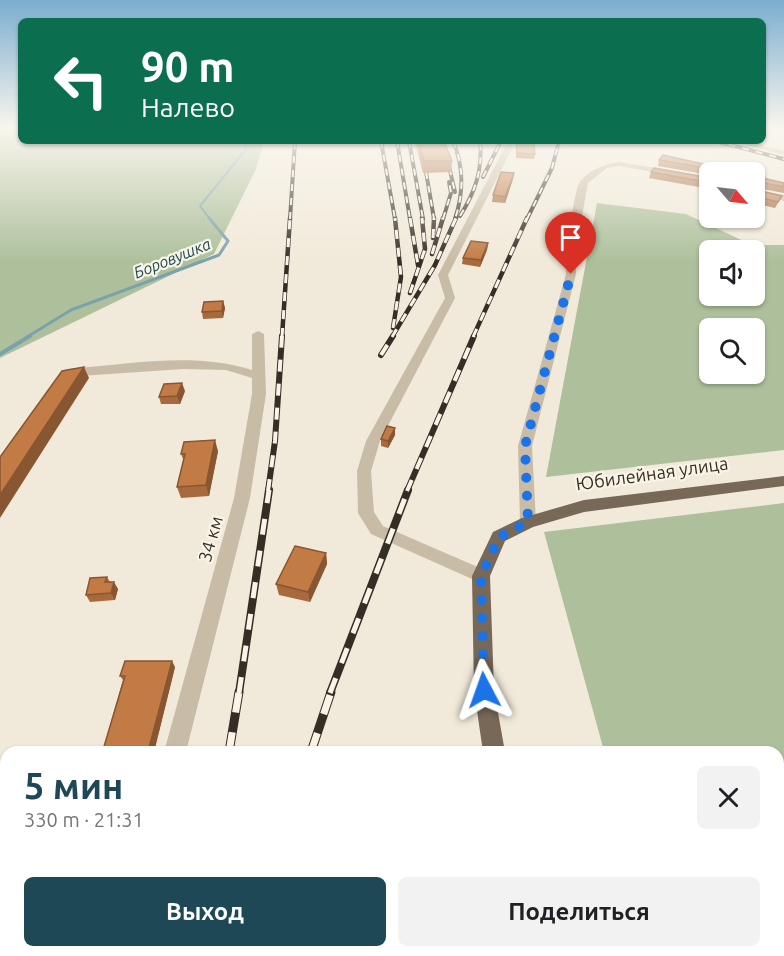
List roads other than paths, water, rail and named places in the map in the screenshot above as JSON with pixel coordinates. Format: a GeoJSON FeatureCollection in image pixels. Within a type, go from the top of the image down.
{"type":"FeatureCollection","features":[{"type":"Feature","properties":{"kind":"main road","name":"Юбилейная улица"},"geometry":{"type":"LineString","coordinates":[[493,746],[484,690],[481,576],[499,537],[528,522],[584,506],[784,481]]}},
{"type":"Feature","properties":{"kind":"street"},"geometry":{"type":"LineString","coordinates":[[481,576],[377,530],[366,513],[364,471],[373,441],[450,298],[443,275],[496,173]]}},
{"type":"Feature","properties":{"kind":"street"},"geometry":{"type":"LineString","coordinates":[[528,522],[525,446],[571,274],[571,248],[584,182],[596,173]]}},
{"type":"Feature","properties":{"kind":"street"},"geometry":{"type":"LineString","coordinates":[[668,173],[699,178]]}},
{"type":"Feature","properties":{"kind":"street"},"geometry":{"type":"LineString","coordinates":[[765,194],[784,198]]}},
{"type":"Feature","properties":{"kind":"street","name":"34 км"},"geometry":{"type":"LineString","coordinates":[[177,746],[242,498],[259,394],[258,333]]}},
{"type":"Feature","properties":{"kind":"street"},"geometry":{"type":"LineString","coordinates":[[57,382],[71,372],[183,365],[227,366],[258,376]]}},
{"type":"Feature","properties":{"kind":"waterway","name":"Боровушка"},"geometry":{"type":"LineString","coordinates":[[210,219],[200,206],[227,173]]}},
{"type":"Feature","properties":{"kind":"waterway","name":"Боровушка"},"geometry":{"type":"LineString","coordinates":[[27,337],[71,310],[219,255],[228,241],[209,218]]}},
{"type":"Feature","properties":{"kind":"waterway","name":"Боровушка"},"geometry":{"type":"LineString","coordinates":[[0,354],[30,336]]}},
{"type":"Feature","properties":{"kind":"railway"},"geometry":{"type":"LineString","coordinates":[[290,219],[293,173]]}},
{"type":"Feature","properties":{"kind":"railway"},"geometry":{"type":"LineString","coordinates":[[387,173],[395,219]]}},
{"type":"Feature","properties":{"kind":"railway"},"geometry":{"type":"LineString","coordinates":[[402,173],[410,219]]}},
{"type":"Feature","properties":{"kind":"railway"},"geometry":{"type":"LineString","coordinates":[[415,173],[423,219]]}},
{"type":"Feature","properties":{"kind":"railway"},"geometry":{"type":"LineString","coordinates":[[426,173],[434,219]]}},
{"type":"Feature","properties":{"kind":"railway"},"geometry":{"type":"LineString","coordinates":[[450,173],[455,192]]}},
{"type":"Feature","properties":{"kind":"railway"},"geometry":{"type":"LineString","coordinates":[[455,219],[460,199],[461,173]]}},
{"type":"Feature","properties":{"kind":"railway"},"geometry":{"type":"LineString","coordinates":[[460,216],[470,198],[479,173]]}},
{"type":"Feature","properties":{"kind":"railway"},"geometry":{"type":"LineString","coordinates":[[483,177],[485,173]]}},
{"type":"Feature","properties":{"kind":"railway"},"geometry":{"type":"LineString","coordinates":[[527,219],[550,173]]}},
{"type":"Feature","properties":{"kind":"railway"},"geometry":{"type":"LineString","coordinates":[[443,219],[451,193],[449,182]]}},
{"type":"Feature","properties":{"kind":"railway"},"geometry":{"type":"LineString","coordinates":[[282,337],[290,218]]}},
{"type":"Feature","properties":{"kind":"railway"},"geometry":{"type":"LineString","coordinates":[[393,328],[401,277],[395,218]]}},
{"type":"Feature","properties":{"kind":"railway"},"geometry":{"type":"LineString","coordinates":[[410,218],[418,265]]}},
{"type":"Feature","properties":{"kind":"railway"},"geometry":{"type":"LineString","coordinates":[[410,293],[425,249],[422,218]]}},
{"type":"Feature","properties":{"kind":"railway"},"geometry":{"type":"LineString","coordinates":[[432,254],[443,218]]}},
{"type":"Feature","properties":{"kind":"railway"},"geometry":{"type":"LineString","coordinates":[[392,337],[435,265],[456,218]]}},
{"type":"Feature","properties":{"kind":"railway"},"geometry":{"type":"LineString","coordinates":[[473,337],[527,218]]}},
{"type":"Feature","properties":{"kind":"railway"},"geometry":{"type":"LineString","coordinates":[[433,238],[434,219]]}},
{"type":"Feature","properties":{"kind":"railway"},"geometry":{"type":"LineString","coordinates":[[268,491],[275,441],[282,336]]}},
{"type":"Feature","properties":{"kind":"railway"},"geometry":{"type":"LineString","coordinates":[[381,355],[393,336]]}},
{"type":"Feature","properties":{"kind":"railway"},"geometry":{"type":"LineString","coordinates":[[407,491],[474,336]]}},
{"type":"Feature","properties":{"kind":"railway"},"geometry":{"type":"LineString","coordinates":[[239,693],[269,490]]}},
{"type":"Feature","properties":{"kind":"railway"},"geometry":{"type":"LineString","coordinates":[[330,693],[408,490]]}},
{"type":"Feature","properties":{"kind":"railway"},"geometry":{"type":"LineString","coordinates":[[230,746],[239,692]]}},
{"type":"Feature","properties":{"kind":"railway"},"geometry":{"type":"LineString","coordinates":[[313,746],[331,692]]}}]}
